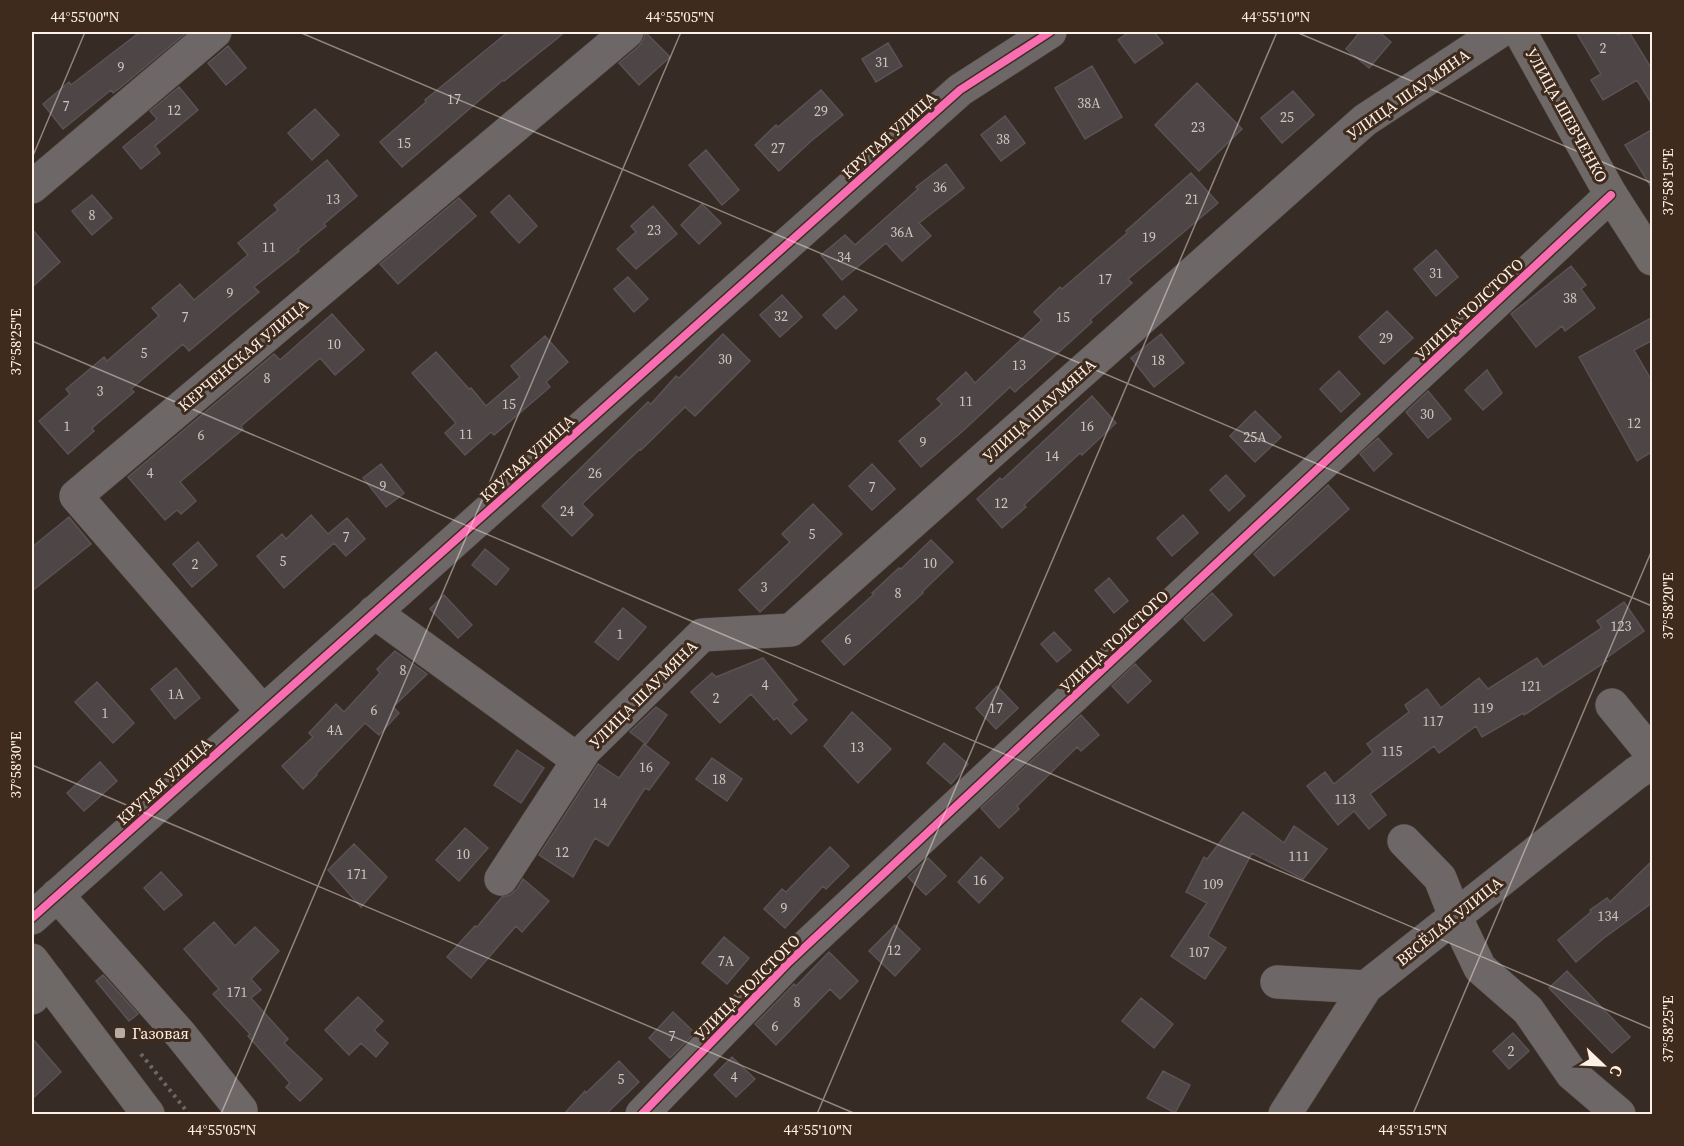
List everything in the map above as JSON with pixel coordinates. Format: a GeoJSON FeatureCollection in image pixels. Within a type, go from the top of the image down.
{"type":"FeatureCollection","features":[{"type":"Feature","properties":{"kind":"main road","name":"УЛИЦА ШЕВЧЕНКО"},"geometry":{"type":"LineString","coordinates":[[1520,32],[1611,195],[1653,259]]}},
{"type":"Feature","properties":{"kind":"main road"},"geometry":{"type":"LineString","coordinates":[[37,980],[148,1114]]}},
{"type":"Feature","properties":{"kind":"street"},"geometry":{"type":"LineString","coordinates":[[32,188],[215,32]]}},
{"type":"Feature","properties":{"kind":"street","name":"КЕРЧЕНСКАЯ УЛИЦА"},"geometry":{"type":"LineString","coordinates":[[262,711],[76,496],[627,32]]}},
{"type":"Feature","properties":{"kind":"street","name":"КРУТАЯ УЛИЦА"},"geometry":{"type":"LineString","coordinates":[[32,918],[960,90],[1050,32]]}},
{"type":"Feature","properties":{"kind":"street","name":"УЛИЦА ШАУМЯНА"},"geometry":{"type":"LineString","coordinates":[[501,879],[585,750],[702,635],[791,630],[1365,120],[1499,32]]}},
{"type":"Feature","properties":{"kind":"street","name":"УЛИЦА ТОЛСТОГО"},"geometry":{"type":"LineString","coordinates":[[642,1114],[789,962],[1611,195]]}},
{"type":"Feature","properties":{"kind":"street","name":"УЛИЦА ШАУМЯНА"},"geometry":{"type":"LineString","coordinates":[[374,612],[578,760]]}},
{"type":"Feature","properties":{"kind":"street"},"geometry":{"type":"LineString","coordinates":[[1612,705],[1653,754]]}},
{"type":"Feature","properties":{"kind":"street","name":"ВЕСЁЛАЯ УЛИЦА"},"geometry":{"type":"LineString","coordinates":[[1285,1114],[1366,987],[1636,773],[1653,763]]}},
{"type":"Feature","properties":{"kind":"street"},"geometry":{"type":"LineString","coordinates":[[1404,841],[1440,878],[1480,968],[1528,1010],[1572,1074],[1619,1114]]}},
{"type":"Feature","properties":{"kind":"street"},"geometry":{"type":"LineString","coordinates":[[57,895],[181,1035],[241,1110]]}},
{"type":"Feature","properties":{"kind":"street"},"geometry":{"type":"LineString","coordinates":[[1277,982],[1366,987]]}},
{"type":"Feature","properties":{"kind":"building"},"geometry":{"type":"Polygon","coordinates":[[[140,32],[187,32],[121,87],[113,93],[111,90],[63,129],[43,104],[69,82],[71,85],[140,32]]]}},
{"type":"Feature","properties":{"kind":"building"},"geometry":{"type":"Polygon","coordinates":[[[508,32],[565,32],[503,80],[402,167],[380,142],[426,102],[425,100],[508,32]]]}},
{"type":"Feature","properties":{"kind":"building"},"geometry":{"type":"Polygon","coordinates":[[[645,32],[670,57],[639,85],[619,63],[639,46],[644,39],[645,32]]]}},
{"type":"Feature","properties":{"kind":"building"},"geometry":{"type":"Polygon","coordinates":[[[1129,32],[1154,32],[1163,43],[1135,63],[1118,40],[1129,32]]]}},
{"type":"Feature","properties":{"kind":"building"},"geometry":{"type":"Polygon","coordinates":[[[1360,32],[1379,32],[1391,42],[1369,68],[1346,49],[1360,32]]]}},
{"type":"Feature","properties":{"kind":"building"},"geometry":{"type":"Polygon","coordinates":[[[1576,32],[1616,32],[1618,35],[1629,32],[1653,71],[1653,106],[1637,80],[1603,100],[1591,80],[1601,74],[1576,32]]]}},
{"type":"Feature","properties":{"kind":"building"},"geometry":{"type":"Polygon","coordinates":[[[888,43],[902,66],[876,82],[862,59],[888,43]]]}},
{"type":"Feature","properties":{"kind":"building"},"geometry":{"type":"Polygon","coordinates":[[[228,46],[246,68],[226,85],[208,63],[228,46]]]}},
{"type":"Feature","properties":{"kind":"building"},"geometry":{"type":"Polygon","coordinates":[[[1092,66],[1122,117],[1085,139],[1055,88],[1092,66]]]}},
{"type":"Feature","properties":{"kind":"building"},"geometry":{"type":"Polygon","coordinates":[[[1197,83],[1242,129],[1199,171],[1155,125],[1197,83]]]}},
{"type":"Feature","properties":{"kind":"building"},"geometry":{"type":"Polygon","coordinates":[[[179,87],[198,110],[155,146],[160,153],[141,169],[123,147],[157,119],[150,111],[179,87]]]}},
{"type":"Feature","properties":{"kind":"building"},"geometry":{"type":"Polygon","coordinates":[[[821,90],[843,115],[779,171],[755,145],[776,125],[778,127],[821,90]]]}},
{"type":"Feature","properties":{"kind":"building"},"geometry":{"type":"Polygon","coordinates":[[[1293,91],[1314,115],[1282,143],[1261,118],[1293,91]]]}},
{"type":"Feature","properties":{"kind":"building"},"geometry":{"type":"Polygon","coordinates":[[[315,109],[339,135],[312,160],[288,133],[315,109]]]}},
{"type":"Feature","properties":{"kind":"building"},"geometry":{"type":"Polygon","coordinates":[[[1005,116],[1025,143],[1001,161],[981,135],[1005,116]]]}},
{"type":"Feature","properties":{"kind":"building"},"geometry":{"type":"Polygon","coordinates":[[[1653,129],[1653,190],[1625,145],[1653,129]]]}},
{"type":"Feature","properties":{"kind":"building"},"geometry":{"type":"Polygon","coordinates":[[[706,150],[739,190],[722,205],[689,165],[706,150]]]}},
{"type":"Feature","properties":{"kind":"building"},"geometry":{"type":"Polygon","coordinates":[[[327,160],[357,196],[324,224],[326,226],[298,249],[299,251],[254,287],[259,292],[189,351],[183,344],[131,389],[134,392],[92,428],[94,431],[68,454],[39,421],[70,394],[66,389],[104,357],[107,361],[159,316],[152,308],[180,284],[194,300],[248,255],[238,243],[278,210],[274,205],[327,160]]]}},
{"type":"Feature","properties":{"kind":"building"},"geometry":{"type":"Polygon","coordinates":[[[946,164],[964,188],[919,223],[931,236],[902,261],[886,243],[842,280],[821,255],[845,235],[855,245],[918,189],[916,187],[946,164]]]}},
{"type":"Feature","properties":{"kind":"building"},"geometry":{"type":"Polygon","coordinates":[[[1191,173],[1218,203],[1128,279],[1132,283],[1015,392],[1010,387],[921,467],[899,441],[942,404],[937,399],[966,372],[975,383],[1042,320],[1034,312],[1060,287],[1062,289],[1127,233],[1126,231],[1191,173]]]}},
{"type":"Feature","properties":{"kind":"building"},"geometry":{"type":"Polygon","coordinates":[[[92,195],[112,218],[92,235],[72,211],[92,195]]]}},
{"type":"Feature","properties":{"kind":"building"},"geometry":{"type":"Polygon","coordinates":[[[509,195],[537,226],[519,243],[491,212],[509,195]]]}},
{"type":"Feature","properties":{"kind":"building"},"geometry":{"type":"Polygon","coordinates":[[[459,198],[476,216],[398,284],[380,264],[459,198]]]}},
{"type":"Feature","properties":{"kind":"building"},"geometry":{"type":"Polygon","coordinates":[[[702,204],[721,223],[699,244],[681,225],[702,204]]]}},
{"type":"Feature","properties":{"kind":"building"},"geometry":{"type":"Polygon","coordinates":[[[653,206],[677,234],[636,269],[617,249],[636,232],[631,226],[653,206]]]}},
{"type":"Feature","properties":{"kind":"building"},"geometry":{"type":"Polygon","coordinates":[[[32,229],[60,262],[32,287],[32,229]]]}},
{"type":"Feature","properties":{"kind":"building"},"geometry":{"type":"Polygon","coordinates":[[[1436,250],[1458,277],[1436,296],[1414,269],[1436,250]]]}},
{"type":"Feature","properties":{"kind":"building"},"geometry":{"type":"Polygon","coordinates":[[[1571,266],[1586,285],[1581,289],[1595,308],[1565,331],[1562,326],[1536,347],[1511,314],[1571,266]]]}},
{"type":"Feature","properties":{"kind":"building"},"geometry":{"type":"Polygon","coordinates":[[[628,277],[648,299],[634,312],[614,289],[628,277]]]}},
{"type":"Feature","properties":{"kind":"building"},"geometry":{"type":"Polygon","coordinates":[[[782,295],[802,317],[780,337],[760,315],[782,295]]]}},
{"type":"Feature","properties":{"kind":"building"},"geometry":{"type":"Polygon","coordinates":[[[844,296],[857,310],[836,329],[823,315],[844,296]]]}},
{"type":"Feature","properties":{"kind":"building"},"geometry":{"type":"Polygon","coordinates":[[[1387,311],[1413,338],[1384,364],[1359,337],[1387,311]]]}},
{"type":"Feature","properties":{"kind":"building"},"geometry":{"type":"Polygon","coordinates":[[[332,314],[364,350],[335,375],[320,358],[241,426],[243,429],[180,482],[196,501],[181,514],[177,510],[165,520],[128,477],[274,354],[280,360],[332,314]]]}},
{"type":"Feature","properties":{"kind":"building"},"geometry":{"type":"Polygon","coordinates":[[[1653,317],[1653,340],[1634,350],[1653,383],[1653,451],[1637,461],[1579,357],[1653,317]]]}},
{"type":"Feature","properties":{"kind":"building"},"geometry":{"type":"Polygon","coordinates":[[[723,334],[750,361],[695,416],[685,407],[582,504],[593,515],[572,536],[542,506],[648,402],[651,404],[676,376],[679,378],[723,334]]]}},
{"type":"Feature","properties":{"kind":"building"},"geometry":{"type":"Polygon","coordinates":[[[1161,334],[1184,363],[1154,387],[1131,358],[1161,334]]]}},
{"type":"Feature","properties":{"kind":"building"},"geometry":{"type":"Polygon","coordinates":[[[545,336],[568,362],[546,382],[550,387],[494,435],[491,432],[465,455],[445,433],[456,423],[412,373],[436,352],[486,406],[520,377],[511,366],[545,336]]]}},
{"type":"Feature","properties":{"kind":"building"},"geometry":{"type":"Polygon","coordinates":[[[1487,370],[1502,393],[1483,410],[1465,390],[1487,370]]]}},
{"type":"Feature","properties":{"kind":"building"},"geometry":{"type":"Polygon","coordinates":[[[1339,371],[1360,394],[1341,412],[1320,389],[1339,371]]]}},
{"type":"Feature","properties":{"kind":"building"},"geometry":{"type":"Polygon","coordinates":[[[1428,391],[1451,419],[1428,438],[1406,412],[1428,391]]]}},
{"type":"Feature","properties":{"kind":"building"},"geometry":{"type":"Polygon","coordinates":[[[1092,396],[1116,423],[1082,455],[1080,453],[1002,528],[977,499],[1000,478],[1002,480],[1092,396]]]}},
{"type":"Feature","properties":{"kind":"building"},"geometry":{"type":"Polygon","coordinates":[[[1255,411],[1281,437],[1255,462],[1230,436],[1255,411]]]}},
{"type":"Feature","properties":{"kind":"building"},"geometry":{"type":"Polygon","coordinates":[[[1378,438],[1392,454],[1374,471],[1360,454],[1378,438]]]}},
{"type":"Feature","properties":{"kind":"building"},"geometry":{"type":"Polygon","coordinates":[[[381,464],[404,493],[386,507],[363,478],[381,464]]]}},
{"type":"Feature","properties":{"kind":"building"},"geometry":{"type":"Polygon","coordinates":[[[872,464],[895,489],[872,510],[849,486],[872,464]]]}},
{"type":"Feature","properties":{"kind":"building"},"geometry":{"type":"Polygon","coordinates":[[[1226,475],[1245,496],[1229,511],[1210,490],[1226,475]]]}},
{"type":"Feature","properties":{"kind":"building"},"geometry":{"type":"Polygon","coordinates":[[[1328,485],[1349,509],[1274,576],[1254,554],[1328,485]]]}},
{"type":"Feature","properties":{"kind":"building"},"geometry":{"type":"Polygon","coordinates":[[[813,504],[842,534],[760,612],[739,590],[790,542],[782,534],[813,504]]]}},
{"type":"Feature","properties":{"kind":"building"},"geometry":{"type":"Polygon","coordinates":[[[311,515],[328,534],[347,518],[365,539],[346,556],[334,543],[284,588],[257,556],[282,534],[286,539],[311,515]]]}},
{"type":"Feature","properties":{"kind":"building"},"geometry":{"type":"Polygon","coordinates":[[[1183,515],[1198,533],[1172,556],[1157,538],[1183,515]]]}},
{"type":"Feature","properties":{"kind":"building"},"geometry":{"type":"Polygon","coordinates":[[[69,517],[91,544],[32,591],[32,547],[69,517]]]}},
{"type":"Feature","properties":{"kind":"building"},"geometry":{"type":"Polygon","coordinates":[[[931,540],[953,562],[923,593],[844,665],[822,641],[931,540]]]}},
{"type":"Feature","properties":{"kind":"building"},"geometry":{"type":"Polygon","coordinates":[[[198,542],[217,565],[192,587],[173,564],[198,542]]]}},
{"type":"Feature","properties":{"kind":"building"},"geometry":{"type":"Polygon","coordinates":[[[485,549],[509,569],[496,585],[472,565],[485,549]]]}},
{"type":"Feature","properties":{"kind":"building"},"geometry":{"type":"Polygon","coordinates":[[[1109,578],[1128,601],[1114,613],[1095,590],[1109,578]]]}},
{"type":"Feature","properties":{"kind":"building"},"geometry":{"type":"Polygon","coordinates":[[[1212,593],[1232,615],[1204,641],[1184,619],[1212,593]]]}},
{"type":"Feature","properties":{"kind":"building"},"geometry":{"type":"Polygon","coordinates":[[[444,595],[472,625],[458,638],[430,609],[444,595]]]}},
{"type":"Feature","properties":{"kind":"building"},"geometry":{"type":"Polygon","coordinates":[[[1624,602],[1644,631],[1605,659],[1607,661],[1524,715],[1523,713],[1482,737],[1476,726],[1439,753],[1434,746],[1370,794],[1386,815],[1369,829],[1354,811],[1338,825],[1307,786],[1325,772],[1334,784],[1373,752],[1367,744],[1409,712],[1405,705],[1427,689],[1441,708],[1479,678],[1488,689],[1537,658],[1543,667],[1602,628],[1597,621],[1624,602]]]}},
{"type":"Feature","properties":{"kind":"building"},"geometry":{"type":"Polygon","coordinates":[[[623,608],[646,627],[618,660],[595,642],[623,608]]]}},
{"type":"Feature","properties":{"kind":"building"},"geometry":{"type":"Polygon","coordinates":[[[1054,632],[1071,650],[1057,662],[1041,644],[1054,632]]]}},
{"type":"Feature","properties":{"kind":"building"},"geometry":{"type":"Polygon","coordinates":[[[395,651],[427,674],[393,707],[399,713],[379,735],[365,723],[303,789],[282,766],[313,737],[309,733],[336,704],[344,712],[380,673],[377,669],[395,651]]]}},
{"type":"Feature","properties":{"kind":"building"},"geometry":{"type":"Polygon","coordinates":[[[763,658],[797,700],[792,704],[807,720],[791,734],[777,718],[774,720],[751,694],[720,723],[691,692],[712,673],[716,677],[763,658]]]}},
{"type":"Feature","properties":{"kind":"building"},"geometry":{"type":"Polygon","coordinates":[[[1135,664],[1151,681],[1128,703],[1112,686],[1135,664]]]}},
{"type":"Feature","properties":{"kind":"building"},"geometry":{"type":"Polygon","coordinates":[[[176,668],[200,698],[175,719],[151,689],[176,668]]]}},
{"type":"Feature","properties":{"kind":"building"},"geometry":{"type":"Polygon","coordinates":[[[97,682],[134,723],[113,743],[75,702],[97,682]]]}},
{"type":"Feature","properties":{"kind":"building"},"geometry":{"type":"Polygon","coordinates":[[[997,686],[1018,708],[996,729],[976,708],[997,686]]]}},
{"type":"Feature","properties":{"kind":"building"},"geometry":{"type":"Polygon","coordinates":[[[656,707],[667,715],[646,744],[630,732],[656,707]]]}},
{"type":"Feature","properties":{"kind":"building"},"geometry":{"type":"Polygon","coordinates":[[[852,712],[891,749],[858,783],[824,746],[852,712]]]}},
{"type":"Feature","properties":{"kind":"building"},"geometry":{"type":"Polygon","coordinates":[[[1081,715],[1099,735],[1081,751],[1077,747],[1017,806],[1019,809],[999,828],[981,808],[1081,715]]]}},
{"type":"Feature","properties":{"kind":"building"},"geometry":{"type":"Polygon","coordinates":[[[944,743],[968,764],[951,784],[927,763],[944,743]]]}},
{"type":"Feature","properties":{"kind":"building"},"geometry":{"type":"Polygon","coordinates":[[[644,744],[669,763],[649,790],[645,788],[608,846],[595,838],[573,877],[539,855],[598,764],[619,778],[644,744]]]}},
{"type":"Feature","properties":{"kind":"building"},"geometry":{"type":"Polygon","coordinates":[[[517,750],[544,768],[521,803],[494,785],[517,750]]]}},
{"type":"Feature","properties":{"kind":"building"},"geometry":{"type":"Polygon","coordinates":[[[712,758],[742,779],[727,801],[696,779],[712,758]]]}},
{"type":"Feature","properties":{"kind":"building"},"geometry":{"type":"Polygon","coordinates":[[[100,762],[117,781],[84,811],[67,793],[100,762]]]}},
{"type":"Feature","properties":{"kind":"building"},"geometry":{"type":"Polygon","coordinates":[[[1243,812],[1284,843],[1294,826],[1327,849],[1303,879],[1252,853],[1208,936],[1226,948],[1205,979],[1171,956],[1207,903],[1186,892],[1204,857],[1207,859],[1243,812]]]}},
{"type":"Feature","properties":{"kind":"building"},"geometry":{"type":"Polygon","coordinates":[[[465,828],[488,848],[459,881],[436,860],[465,828]]]}},
{"type":"Feature","properties":{"kind":"building"},"geometry":{"type":"Polygon","coordinates":[[[354,844],[387,877],[361,907],[328,870],[354,844]]]}},
{"type":"Feature","properties":{"kind":"building"},"geometry":{"type":"Polygon","coordinates":[[[830,847],[849,866],[826,889],[823,886],[785,928],[764,909],[782,889],[786,892],[830,847]]]}},
{"type":"Feature","properties":{"kind":"building"},"geometry":{"type":"Polygon","coordinates":[[[981,857],[1003,878],[979,903],[958,882],[981,857]]]}},
{"type":"Feature","properties":{"kind":"building"},"geometry":{"type":"Polygon","coordinates":[[[928,858],[946,876],[926,895],[908,877],[928,858]]]}},
{"type":"Feature","properties":{"kind":"building"},"geometry":{"type":"Polygon","coordinates":[[[1653,860],[1653,902],[1576,962],[1558,940],[1591,912],[1590,910],[1607,898],[1610,902],[1653,860]]]}},
{"type":"Feature","properties":{"kind":"building"},"geometry":{"type":"Polygon","coordinates":[[[161,872],[182,895],[164,910],[144,888],[161,872]]]}},
{"type":"Feature","properties":{"kind":"building"},"geometry":{"type":"Polygon","coordinates":[[[523,879],[549,901],[522,932],[516,926],[471,978],[447,957],[475,926],[477,927],[502,897],[510,895],[517,889],[523,879]]]}},
{"type":"Feature","properties":{"kind":"building"},"geometry":{"type":"Polygon","coordinates":[[[214,922],[235,946],[255,927],[279,951],[251,979],[261,990],[251,998],[288,1039],[284,1043],[322,1079],[300,1101],[286,1087],[290,1083],[248,1036],[250,1034],[213,994],[219,989],[184,949],[214,922]]]}},
{"type":"Feature","properties":{"kind":"building"},"geometry":{"type":"Polygon","coordinates":[[[895,925],[920,949],[895,976],[869,951],[895,925]]]}},
{"type":"Feature","properties":{"kind":"building"},"geometry":{"type":"Polygon","coordinates":[[[724,937],[749,958],[727,984],[702,963],[724,937]]]}},
{"type":"Feature","properties":{"kind":"building"},"geometry":{"type":"Polygon","coordinates":[[[829,952],[858,981],[840,999],[830,989],[776,1045],[755,1024],[829,952]]]}},
{"type":"Feature","properties":{"kind":"building"},"geometry":{"type":"Polygon","coordinates":[[[1567,971],[1630,1037],[1612,1053],[1549,988],[1567,971]]]}},
{"type":"Feature","properties":{"kind":"building"},"geometry":{"type":"Polygon","coordinates":[[[103,975],[138,1014],[129,1021],[96,981],[103,975]]]}},
{"type":"Feature","properties":{"kind":"building"},"geometry":{"type":"Polygon","coordinates":[[[358,997],[383,1021],[374,1030],[388,1043],[376,1057],[361,1043],[349,1055],[325,1030],[358,997]]]}},
{"type":"Feature","properties":{"kind":"building"},"geometry":{"type":"Polygon","coordinates":[[[1141,998],[1173,1024],[1154,1048],[1122,1021],[1141,998]]]}},
{"type":"Feature","properties":{"kind":"building"},"geometry":{"type":"Polygon","coordinates":[[[673,1012],[695,1033],[670,1058],[649,1038],[673,1012]]]}},
{"type":"Feature","properties":{"kind":"building"},"geometry":{"type":"Polygon","coordinates":[[[1513,1033],[1529,1051],[1509,1069],[1493,1051],[1513,1033]]]}},
{"type":"Feature","properties":{"kind":"building"},"geometry":{"type":"Polygon","coordinates":[[[32,1038],[61,1072],[32,1099],[32,1038]]]}},
{"type":"Feature","properties":{"kind":"building"},"geometry":{"type":"Polygon","coordinates":[[[732,1057],[755,1079],[736,1097],[714,1075],[732,1057]]]}},
{"type":"Feature","properties":{"kind":"building"},"geometry":{"type":"Polygon","coordinates":[[[619,1061],[639,1082],[606,1114],[564,1114],[585,1091],[586,1093],[619,1061]]]}},
{"type":"Feature","properties":{"kind":"building"},"geometry":{"type":"Polygon","coordinates":[[[1163,1071],[1190,1085],[1175,1113],[1147,1098],[1163,1071]]]}},
{"type":"Feature","properties":{"kind":"cycle path"},"geometry":{"type":"LineString","coordinates":[[32,918],[960,90],[1050,32]]}},
{"type":"Feature","properties":{"kind":"cycle path"},"geometry":{"type":"LineString","coordinates":[[642,1114],[789,962],[1611,195]]}},
{"type":"Feature","properties":{"kind":"place","name":"Газовая"},"geometry":{"type":"Point","coordinates":[120,1033]}}]}
